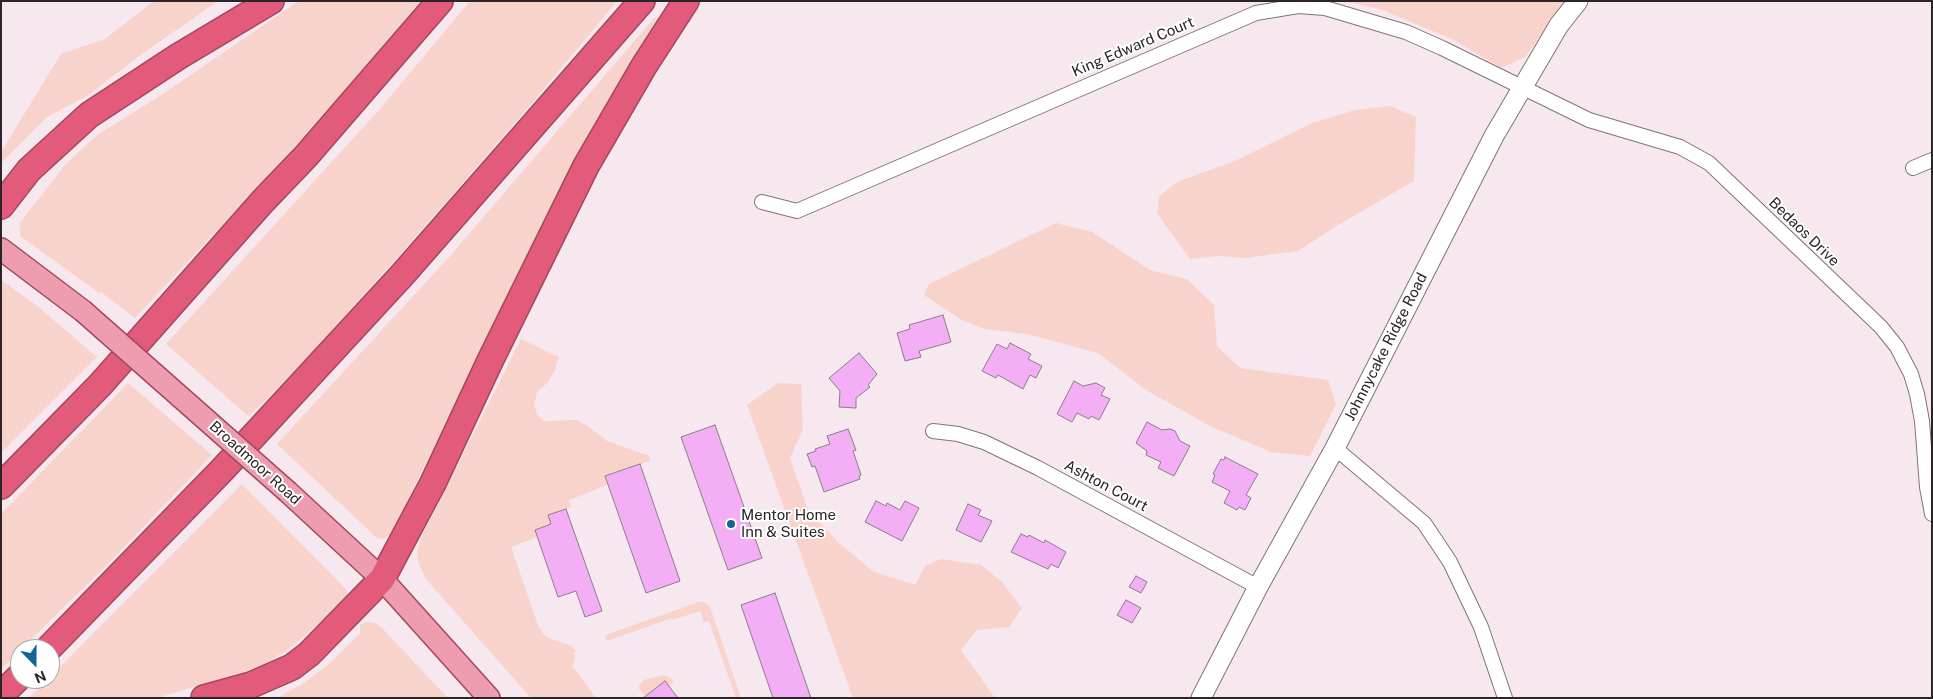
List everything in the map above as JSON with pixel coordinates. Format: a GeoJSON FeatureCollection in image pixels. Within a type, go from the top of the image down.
{"type":"FeatureCollection","features":[{"type":"Feature","properties":{"kind":"highway"},"geometry":{"type":"LineString","coordinates":[[1,206],[29,170],[90,115],[179,56],[271,1]]}},
{"type":"Feature","properties":{"kind":"highway"},"geometry":{"type":"LineString","coordinates":[[1,486],[100,385],[263,201],[306,156],[440,1]]}},
{"type":"Feature","properties":{"kind":"highway"},"geometry":{"type":"LineString","coordinates":[[58,639],[223,469],[403,274],[642,1]]}},
{"type":"Feature","properties":{"kind":"highway"},"geometry":{"type":"LineString","coordinates":[[204,698],[251,685],[292,667],[309,654],[382,579],[433,483],[494,352],[586,166],[644,66],[686,1]]}},
{"type":"Feature","properties":{"kind":"highway"},"geometry":{"type":"LineString","coordinates":[[1,695],[10,686]]}},
{"type":"Feature","properties":{"kind":"main road","name":"Johnnycake Ridge Road"},"geometry":{"type":"LineString","coordinates":[[1202,698],[1258,587],[1335,448],[1494,136],[1559,25],[1578,1]]}},
{"type":"Feature","properties":{"kind":"main road","name":"Broadmoor Road"},"geometry":{"type":"LineString","coordinates":[[1,249],[83,311],[288,492],[382,579],[489,698]]}},
{"type":"Feature","properties":{"kind":"street","name":"King Edward Court"},"geometry":{"type":"LineString","coordinates":[[762,202],[797,211],[1228,24],[1256,13],[1278,8],[1298,6],[1325,8],[1406,32],[1522,88]]}},
{"type":"Feature","properties":{"kind":"street","name":"Bedaos Drive"},"geometry":{"type":"LineString","coordinates":[[1522,88],[1589,120],[1680,147],[1709,163],[1881,327],[1897,347],[1911,374],[1917,394],[1927,440],[1932,514]]}},
{"type":"Feature","properties":{"kind":"street"},"geometry":{"type":"LineString","coordinates":[[1913,168],[1932,160]]}},
{"type":"Feature","properties":{"kind":"street","name":"Ashton Court"},"geometry":{"type":"LineString","coordinates":[[933,431],[958,434],[984,442],[1038,468],[1258,587]]}},
{"type":"Feature","properties":{"kind":"street"},"geometry":{"type":"LineString","coordinates":[[1335,448],[1424,523],[1450,562],[1481,628],[1505,698]]}},
{"type":"Feature","properties":{"kind":"shaded area"},"geometry":{"type":"Polygon","coordinates":[[[154,1],[218,1],[142,54],[87,96],[47,117],[1,163],[1,152],[61,54],[105,39],[154,1]]]}},
{"type":"Feature","properties":{"kind":"shaded area"},"geometry":{"type":"Polygon","coordinates":[[[299,1],[423,1],[220,231],[217,230],[135,318],[20,236],[20,223],[64,166],[97,135],[160,96],[299,1]]]}},
{"type":"Feature","properties":{"kind":"shaded area"},"geometry":{"type":"Polygon","coordinates":[[[470,1],[617,1],[533,102],[403,251],[302,363],[248,416],[166,344],[379,110],[470,1]]]}},
{"type":"Feature","properties":{"kind":"shaded area"},"geometry":{"type":"Polygon","coordinates":[[[1342,1],[1566,1],[1525,57],[1501,68],[1454,40],[1380,9],[1342,1]]]}},
{"type":"Feature","properties":{"kind":"shaded area"},"geometry":{"type":"Polygon","coordinates":[[[655,17],[660,21],[485,343],[391,534],[384,539],[377,538],[277,444],[451,255],[655,17]]]}},
{"type":"Feature","properties":{"kind":"shaded area"},"geometry":{"type":"Polygon","coordinates":[[[1390,106],[1416,117],[1414,181],[1338,225],[1298,251],[1244,258],[1219,256],[1190,259],[1157,213],[1159,196],[1177,182],[1235,161],[1312,123],[1355,110],[1390,106]]]}},
{"type":"Feature","properties":{"kind":"shaded area"},"geometry":{"type":"Polygon","coordinates":[[[1056,223],[1092,232],[1150,270],[1187,279],[1214,305],[1217,346],[1240,368],[1328,380],[1336,404],[1310,456],[1271,452],[1210,426],[1146,390],[1098,353],[1027,334],[984,329],[960,319],[924,295],[929,284],[1056,223]]]}},
{"type":"Feature","properties":{"kind":"shaded area"},"geometry":{"type":"Polygon","coordinates":[[[1,280],[36,305],[97,357],[1,453],[1,280]]]}},
{"type":"Feature","properties":{"kind":"shaded area"},"geometry":{"type":"Polygon","coordinates":[[[521,339],[559,357],[554,372],[547,383],[537,392],[534,405],[537,414],[544,421],[577,420],[607,441],[649,456],[650,461],[605,476],[607,485],[569,500],[571,507],[549,515],[551,524],[535,530],[537,537],[511,547],[539,628],[546,637],[572,646],[576,651],[572,668],[575,669],[596,698],[531,698],[425,578],[418,561],[417,552],[422,536],[521,339]]]}},
{"type":"Feature","properties":{"kind":"shaded area"},"geometry":{"type":"Polygon","coordinates":[[[128,383],[212,455],[109,563],[32,639],[10,639],[10,660],[1,669],[1,514],[128,383]]]}},
{"type":"Feature","properties":{"kind":"shaded area"},"geometry":{"type":"Polygon","coordinates":[[[778,383],[801,384],[803,429],[790,458],[808,510],[839,543],[874,572],[915,585],[925,566],[941,559],[981,565],[1002,582],[1022,608],[1009,627],[977,630],[961,650],[995,698],[853,698],[747,405],[778,383]]]}},
{"type":"Feature","properties":{"kind":"shaded area"},"geometry":{"type":"Polygon","coordinates":[[[242,484],[347,591],[347,596],[342,603],[290,648],[268,662],[244,672],[157,698],[28,698],[37,689],[60,689],[60,667],[242,484]]]}},
{"type":"Feature","properties":{"kind":"shaded area"},"geometry":{"type":"Polygon","coordinates":[[[699,602],[704,602],[710,607],[741,698],[736,698],[709,621],[704,622],[700,611],[673,620],[672,618],[607,641],[605,636],[699,602]]]}},
{"type":"Feature","properties":{"kind":"shaded area"},"geometry":{"type":"Polygon","coordinates":[[[366,622],[375,623],[381,627],[448,698],[277,698],[304,683],[329,664],[360,633],[360,625],[366,622]]]}},
{"type":"Feature","properties":{"kind":"shaded area"},"geometry":{"type":"Polygon","coordinates":[[[660,676],[671,678],[674,682],[669,686],[665,681],[644,696],[638,687],[640,684],[644,680],[660,676]]]}},
{"type":"Feature","properties":{"kind":"building"},"geometry":{"type":"Polygon","coordinates":[[[943,315],[951,342],[919,351],[921,357],[905,361],[897,333],[910,329],[909,325],[943,315]]]}},
{"type":"Feature","properties":{"kind":"building"},"geometry":{"type":"Polygon","coordinates":[[[1010,343],[1031,354],[1028,359],[1042,366],[1036,378],[1030,375],[1023,389],[998,375],[996,378],[982,371],[997,344],[1007,349],[1010,343]]]}},
{"type":"Feature","properties":{"kind":"building"},"geometry":{"type":"Polygon","coordinates":[[[859,353],[877,374],[868,385],[870,387],[856,398],[856,408],[839,407],[840,391],[829,378],[859,353]]]}},
{"type":"Feature","properties":{"kind":"building"},"geometry":{"type":"Polygon","coordinates":[[[1074,381],[1083,386],[1096,383],[1105,388],[1101,395],[1110,399],[1099,420],[1091,416],[1089,419],[1077,413],[1072,422],[1057,414],[1074,381]]]}},
{"type":"Feature","properties":{"kind":"building"},"geometry":{"type":"Polygon","coordinates":[[[1147,422],[1162,430],[1170,429],[1175,431],[1180,441],[1190,446],[1174,476],[1158,468],[1161,462],[1146,455],[1147,451],[1136,443],[1147,422]]]}},
{"type":"Feature","properties":{"kind":"building","name":"Mentor Home Inn & Suites"},"geometry":{"type":"Polygon","coordinates":[[[715,425],[762,558],[728,570],[681,437],[715,425]]]}},
{"type":"Feature","properties":{"kind":"building"},"geometry":{"type":"Polygon","coordinates":[[[848,429],[856,450],[853,451],[861,475],[859,476],[860,479],[824,492],[815,466],[812,467],[807,454],[830,444],[827,436],[848,429]]]}},
{"type":"Feature","properties":{"kind":"building"},"geometry":{"type":"Polygon","coordinates":[[[1225,457],[1258,474],[1246,495],[1251,498],[1245,510],[1239,507],[1237,510],[1224,503],[1230,491],[1212,482],[1215,475],[1213,474],[1221,459],[1224,460],[1225,457]]]}},
{"type":"Feature","properties":{"kind":"building"},"geometry":{"type":"Polygon","coordinates":[[[640,464],[680,581],[646,593],[605,476],[640,464]]]}},
{"type":"Feature","properties":{"kind":"building"},"geometry":{"type":"Polygon","coordinates":[[[876,501],[886,506],[887,503],[900,510],[905,501],[919,508],[902,541],[865,522],[876,501]]]}},
{"type":"Feature","properties":{"kind":"building"},"geometry":{"type":"Polygon","coordinates":[[[968,504],[981,510],[978,515],[992,521],[981,542],[956,530],[968,504]]]}},
{"type":"Feature","properties":{"kind":"building"},"geometry":{"type":"Polygon","coordinates":[[[566,509],[602,611],[585,617],[576,591],[558,597],[535,530],[551,524],[548,515],[566,509]]]}},
{"type":"Feature","properties":{"kind":"building"},"geometry":{"type":"Polygon","coordinates":[[[1021,534],[1028,537],[1029,535],[1044,543],[1045,540],[1066,552],[1058,568],[1051,564],[1048,569],[1011,552],[1021,534]]]}},
{"type":"Feature","properties":{"kind":"building"},"geometry":{"type":"Polygon","coordinates":[[[1136,576],[1147,582],[1141,593],[1129,587],[1136,576]]]}},
{"type":"Feature","properties":{"kind":"building"},"geometry":{"type":"Polygon","coordinates":[[[775,593],[811,698],[773,698],[741,605],[775,593]]]}},
{"type":"Feature","properties":{"kind":"building"},"geometry":{"type":"Polygon","coordinates":[[[1126,600],[1141,608],[1132,623],[1117,615],[1126,600]]]}},
{"type":"Feature","properties":{"kind":"building"},"geometry":{"type":"Polygon","coordinates":[[[665,681],[678,698],[643,698],[665,681]]]}},
{"type":"Feature","properties":{"kind":"place","name":"Mentor Home Inn & Suites"},"geometry":{"type":"Point","coordinates":[731,524]}}]}
